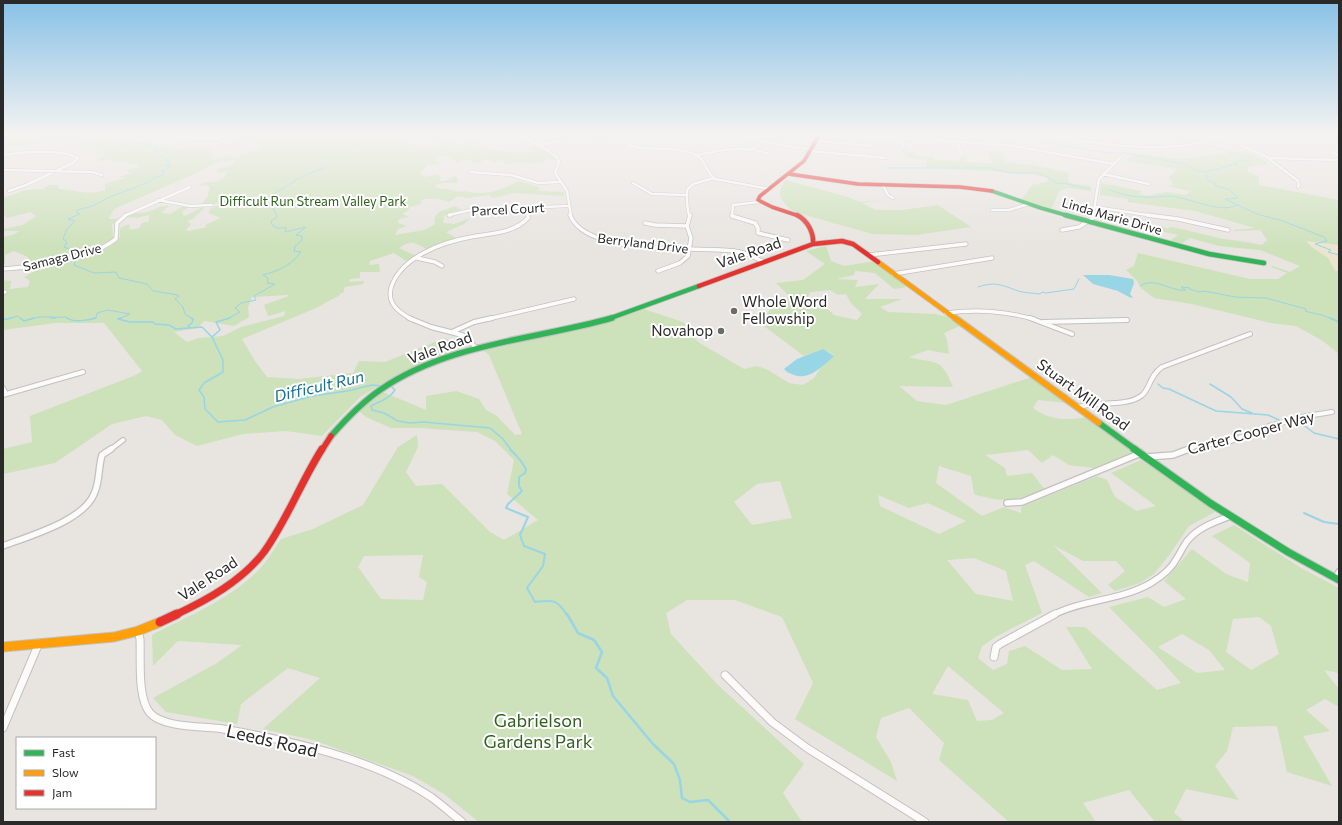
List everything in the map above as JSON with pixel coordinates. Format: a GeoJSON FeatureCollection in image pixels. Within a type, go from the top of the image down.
{"type":"FeatureCollection","features":[{"type":"Feature","properties":{"kind":"main road","name":"Linda Marie Drive"},"geometry":{"type":"LineString","coordinates":[[789,174],[844,183],[974,188],[998,193],[1090,222],[1213,256],[1264,263]]}},
{"type":"Feature","properties":{"kind":"main road"},"geometry":{"type":"LineString","coordinates":[[789,174],[759,198],[759,202],[797,214],[805,219],[814,240],[813,244]]}},
{"type":"Feature","properties":{"kind":"main road","name":"Stuart Mill Road"},"geometry":{"type":"LineString","coordinates":[[813,244],[846,242],[853,244],[946,313],[1230,516],[1307,563],[1338,576]]}},
{"type":"Feature","properties":{"kind":"main road","name":"Vale Road"},"geometry":{"type":"LineString","coordinates":[[3,648],[39,643],[114,637],[138,631],[172,617],[212,595],[238,578],[263,553],[276,533],[326,443],[345,419],[367,399],[390,383],[429,363],[476,348],[611,318],[813,244]]}},
{"type":"Feature","properties":{"kind":"street"},"geometry":{"type":"LineString","coordinates":[[9,191],[26,185],[52,172]]}},
{"type":"Feature","properties":{"kind":"street"},"geometry":{"type":"LineString","coordinates":[[94,172],[102,175]]}},
{"type":"Feature","properties":{"kind":"street"},"geometry":{"type":"LineString","coordinates":[[477,172],[511,175],[538,183],[560,182]]}},
{"type":"Feature","properties":{"kind":"street","name":"Berryland Drive"},"geometry":{"type":"LineString","coordinates":[[554,172],[556,178],[567,191],[568,206],[573,220],[587,234],[595,238],[626,244],[690,250],[736,251],[764,262]]}},
{"type":"Feature","properties":{"kind":"street"},"geometry":{"type":"LineString","coordinates":[[708,172],[714,178],[769,189]]}},
{"type":"Feature","properties":{"kind":"street"},"geometry":{"type":"LineString","coordinates":[[1285,172],[1297,180],[1300,184],[1298,187]]}},
{"type":"Feature","properties":{"kind":"street"},"geometry":{"type":"LineString","coordinates":[[1062,230],[1079,227],[1090,222],[1094,216],[1098,182],[1103,174],[1149,184]]}},
{"type":"Feature","properties":{"kind":"street"},"geometry":{"type":"LineString","coordinates":[[658,271],[684,261],[688,256],[691,238],[687,226],[690,212],[687,190],[691,185],[714,178]]}},
{"type":"Feature","properties":{"kind":"street"},"geometry":{"type":"LineString","coordinates":[[633,183],[654,194],[687,195]]}},
{"type":"Feature","properties":{"kind":"street"},"geometry":{"type":"LineString","coordinates":[[883,185],[888,195],[893,198]]}},
{"type":"Feature","properties":{"kind":"street","name":"Samaga Drive"},"geometry":{"type":"LineString","coordinates":[[3,269],[31,266],[87,254],[104,248],[116,239],[117,223],[121,218],[158,200],[190,187]]}},
{"type":"Feature","properties":{"kind":"street"},"geometry":{"type":"LineString","coordinates":[[158,200],[190,206],[212,205]]}},
{"type":"Feature","properties":{"kind":"street"},"geometry":{"type":"LineString","coordinates":[[759,202],[733,205],[732,216],[755,223],[758,228],[758,233],[788,240]]}},
{"type":"Feature","properties":{"kind":"street"},"geometry":{"type":"LineString","coordinates":[[992,210],[1009,210],[1029,204]]}},
{"type":"Feature","properties":{"kind":"street","name":"Parcel Court"},"geometry":{"type":"LineString","coordinates":[[449,215],[471,210],[568,206]]}},
{"type":"Feature","properties":{"kind":"street"},"geometry":{"type":"LineString","coordinates":[[1095,206],[1178,219],[1228,230]]}},
{"type":"Feature","properties":{"kind":"street"},"geometry":{"type":"LineString","coordinates":[[476,348],[467,338],[452,332],[430,327],[397,309],[392,303],[390,294],[393,282],[404,268],[417,258],[433,249],[457,240],[500,232],[519,226],[528,218],[529,208]]}},
{"type":"Feature","properties":{"kind":"street"},"geometry":{"type":"LineString","coordinates":[[645,223],[655,225],[687,226]]}},
{"type":"Feature","properties":{"kind":"street"},"geometry":{"type":"LineString","coordinates":[[869,255],[966,244]]}},
{"type":"Feature","properties":{"kind":"street"},"geometry":{"type":"LineString","coordinates":[[417,258],[435,262],[442,266]]}},
{"type":"Feature","properties":{"kind":"street"},"geometry":{"type":"LineString","coordinates":[[893,274],[992,258]]}},
{"type":"Feature","properties":{"kind":"street"},"geometry":{"type":"LineString","coordinates":[[452,332],[474,322],[574,299]]}},
{"type":"Feature","properties":{"kind":"street"},"geometry":{"type":"LineString","coordinates":[[946,313],[968,310],[991,310],[1019,315],[1043,322],[1072,334]]}},
{"type":"Feature","properties":{"kind":"street"},"geometry":{"type":"LineString","coordinates":[[1043,322],[1127,320]]}},
{"type":"Feature","properties":{"kind":"street"},"geometry":{"type":"LineString","coordinates":[[1078,407],[1096,403],[1119,403],[1137,399],[1145,393],[1150,377],[1162,367],[1250,334]]}},
{"type":"Feature","properties":{"kind":"street"},"geometry":{"type":"LineString","coordinates":[[3,388],[5,395],[37,384],[83,372]]}},
{"type":"Feature","properties":{"kind":"street","name":"Carter Cooper Way"},"geometry":{"type":"LineString","coordinates":[[1008,503],[1022,502],[1143,455],[1173,455],[1198,445],[1226,443],[1274,424],[1332,412]]}},
{"type":"Feature","properties":{"kind":"street"},"geometry":{"type":"LineString","coordinates":[[3,546],[57,524],[87,505],[95,492],[102,455],[123,440]]}},
{"type":"Feature","properties":{"kind":"street"},"geometry":{"type":"LineString","coordinates":[[994,657],[996,647],[1000,644],[1063,610],[1074,606],[1130,594],[1153,582],[1168,570],[1177,559],[1183,546],[1195,533],[1230,516]]}},
{"type":"Feature","properties":{"kind":"street","name":"Leeds Road"},"geometry":{"type":"LineString","coordinates":[[138,631],[140,639],[144,701],[151,714],[158,719],[166,722],[218,728],[274,739],[342,758],[372,769],[420,791],[432,798],[462,822]]}},
{"type":"Feature","properties":{"kind":"street"},"geometry":{"type":"LineString","coordinates":[[3,728],[39,643]]}},
{"type":"Feature","properties":{"kind":"street"},"geometry":{"type":"LineString","coordinates":[[725,675],[772,722],[808,748],[925,822]]}},
{"type":"Feature","properties":{"kind":"green space"},"geometry":{"type":"Polygon","coordinates":[[[198,172],[114,209],[109,219],[117,219],[112,225],[113,238],[96,249],[74,256],[29,264],[28,257],[14,251],[5,255],[5,264],[3,264],[3,237],[20,231],[3,231],[3,229],[23,225],[36,216],[30,212],[7,218],[3,214],[3,198],[26,190],[43,189],[49,185],[58,185],[59,189],[93,193],[99,192],[105,190],[105,184],[127,177],[118,177],[131,173],[198,172]]]}},
{"type":"Feature","properties":{"kind":"green space","name":"Difficult Run Stream Valley Park"},"geometry":{"type":"Polygon","coordinates":[[[227,172],[421,172],[420,174],[425,177],[438,174],[441,178],[439,181],[445,181],[456,176],[458,183],[441,183],[434,186],[437,188],[458,192],[488,192],[503,188],[518,181],[539,187],[539,191],[563,192],[565,196],[515,193],[492,198],[489,195],[467,198],[458,196],[449,202],[434,198],[419,201],[423,203],[410,207],[409,210],[402,214],[410,217],[399,219],[398,223],[407,226],[398,229],[395,235],[424,230],[435,224],[434,218],[439,212],[455,206],[462,210],[448,213],[444,216],[443,223],[454,224],[471,218],[464,224],[446,232],[456,238],[426,249],[415,243],[407,244],[399,248],[416,256],[406,261],[394,253],[370,261],[369,265],[379,264],[380,272],[360,272],[360,278],[350,279],[349,282],[364,281],[363,284],[345,287],[343,293],[340,293],[340,295],[316,308],[242,339],[255,361],[267,377],[298,379],[353,373],[359,361],[385,362],[445,338],[460,344],[450,351],[396,375],[360,397],[322,436],[286,431],[243,434],[197,446],[175,435],[162,420],[146,416],[112,424],[55,463],[3,474],[3,449],[32,442],[30,416],[136,375],[142,371],[104,323],[55,323],[3,330],[3,294],[8,292],[3,292],[3,280],[11,281],[10,289],[28,287],[30,281],[24,277],[33,272],[41,268],[60,265],[67,260],[105,249],[116,242],[120,237],[120,228],[129,224],[130,230],[139,228],[142,223],[149,221],[149,215],[137,218],[125,217],[131,214],[147,212],[169,206],[161,213],[170,214],[183,206],[189,207],[182,212],[184,216],[205,207],[193,219],[187,221],[191,224],[186,230],[189,231],[207,227],[205,225],[221,218],[208,213],[211,208],[221,205],[220,203],[201,205],[208,196],[210,186],[199,185],[225,177],[227,172]],[[289,296],[252,297],[248,307],[249,317],[234,326],[204,321],[198,328],[174,332],[187,342],[198,338],[223,336],[241,327],[284,316],[286,311],[268,316],[264,305],[289,296]]]}},
{"type":"Feature","properties":{"kind":"green space"},"geometry":{"type":"Polygon","coordinates":[[[1009,172],[1069,173],[1068,179],[1070,183],[1091,186],[1091,191],[1068,188],[1060,190],[1051,209],[1022,199],[1032,185],[1046,182],[1050,178],[1031,174],[1009,172]]]}},
{"type":"Feature","properties":{"kind":"green space"},"geometry":{"type":"Polygon","coordinates":[[[1174,172],[1249,172],[1259,177],[1259,185],[1339,200],[1339,354],[1323,341],[1296,326],[1271,323],[1192,304],[1154,298],[1142,289],[1137,281],[1126,270],[1134,266],[1138,253],[1250,279],[1278,279],[1287,273],[1271,267],[1273,266],[1290,272],[1300,266],[1260,250],[1219,246],[1190,238],[1179,245],[1168,242],[1178,235],[1146,228],[1144,225],[1168,228],[1173,227],[1223,239],[1262,245],[1267,240],[1260,230],[1235,231],[1233,230],[1255,228],[1195,211],[1128,202],[1128,199],[1100,195],[1101,183],[1141,191],[1139,194],[1147,196],[1167,192],[1186,195],[1190,191],[1168,186],[1174,185],[1169,177],[1174,172]]]}},
{"type":"Feature","properties":{"kind":"green space"},"geometry":{"type":"Polygon","coordinates":[[[786,180],[848,197],[860,202],[887,200],[862,203],[876,210],[902,210],[938,205],[971,227],[916,235],[873,234],[794,212],[781,198],[780,189],[786,180]]]}},
{"type":"Feature","properties":{"kind":"green space","name":"Gabrielson Gardens Park"},"geometry":{"type":"Polygon","coordinates":[[[826,246],[831,261],[844,266],[875,261],[907,287],[894,289],[875,273],[855,271],[854,275],[836,279],[858,280],[855,287],[879,284],[865,299],[902,299],[880,307],[888,312],[935,314],[948,317],[960,326],[944,333],[947,340],[949,354],[928,350],[909,357],[936,363],[944,370],[953,387],[899,386],[917,401],[946,405],[1032,377],[1067,403],[1038,400],[1033,408],[1052,417],[1072,419],[1086,417],[1135,452],[1094,468],[1069,465],[1053,455],[1042,463],[1028,450],[985,455],[1005,468],[1007,476],[1032,473],[1045,490],[1010,500],[994,499],[974,494],[971,476],[939,466],[936,483],[982,516],[1004,507],[1021,513],[1021,507],[1097,476],[1107,480],[1115,497],[1137,511],[1156,506],[1111,473],[1141,460],[1217,511],[1189,526],[1154,574],[1140,583],[1115,591],[1108,585],[1125,571],[1116,561],[1083,561],[1053,545],[1102,593],[1089,597],[1034,561],[1025,565],[1042,613],[997,636],[982,646],[978,658],[993,670],[1007,664],[1009,651],[1025,646],[1062,670],[1092,669],[1066,627],[1085,627],[1157,690],[1181,683],[1109,607],[1148,597],[1164,607],[1186,599],[1164,581],[1192,549],[1226,574],[1248,582],[1250,563],[1212,536],[1234,525],[1301,568],[1339,588],[1339,673],[1324,670],[1339,689],[1339,707],[1325,699],[1306,710],[1330,731],[1303,736],[1332,786],[1287,772],[1277,726],[1233,727],[1227,751],[1215,766],[1239,800],[1186,789],[1174,813],[1185,822],[1155,822],[1129,790],[1083,803],[1096,822],[1009,822],[939,760],[944,743],[909,708],[881,718],[876,737],[891,762],[897,781],[795,719],[813,683],[782,617],[735,600],[687,600],[666,613],[671,634],[717,684],[804,764],[783,793],[802,822],[479,822],[444,794],[413,776],[313,740],[263,729],[320,678],[288,668],[241,704],[237,724],[166,712],[153,698],[217,663],[242,645],[178,641],[153,666],[152,635],[198,612],[243,584],[267,560],[281,539],[313,529],[363,505],[398,447],[417,435],[418,447],[406,472],[416,486],[442,484],[490,532],[504,540],[538,520],[507,494],[514,460],[495,441],[477,432],[420,428],[391,428],[366,417],[359,411],[383,392],[426,410],[426,396],[456,391],[479,399],[486,410],[496,415],[515,435],[522,434],[489,355],[484,351],[601,324],[644,309],[683,322],[698,342],[744,369],[757,366],[768,370],[789,383],[803,385],[814,378],[820,369],[834,355],[823,349],[804,356],[760,323],[774,304],[790,297],[776,283],[803,280],[825,264],[806,251],[826,246]],[[830,290],[810,292],[808,297],[829,300],[824,306],[834,315],[857,320],[862,314],[850,302],[846,294],[838,295],[830,290]],[[780,481],[757,484],[734,502],[752,525],[792,518],[780,481]],[[878,495],[880,506],[939,534],[966,521],[928,503],[909,508],[878,495]],[[423,555],[364,556],[358,567],[381,599],[423,600],[427,582],[419,577],[423,555]],[[974,558],[947,560],[976,594],[1013,601],[1006,571],[974,558]],[[1259,617],[1233,619],[1226,652],[1251,670],[1279,654],[1271,626],[1259,617]],[[1182,634],[1158,647],[1197,673],[1225,670],[1209,650],[1182,634]],[[948,666],[932,694],[968,700],[977,721],[992,720],[1004,713],[948,666]]]}},
{"type":"Feature","properties":{"kind":"sand"},"geometry":{"type":"Polygon","coordinates":[[[1306,241],[1339,245],[1339,271],[1335,271],[1328,258],[1313,248],[1306,241]]]}},
{"type":"Feature","properties":{"kind":"water"},"geometry":{"type":"Polygon","coordinates":[[[1083,275],[1109,275],[1133,279],[1134,283],[1130,294],[1133,298],[1118,291],[1093,284],[1083,275]]]}},
{"type":"Feature","properties":{"kind":"water"},"geometry":{"type":"Polygon","coordinates":[[[823,349],[834,356],[821,368],[811,374],[805,376],[794,375],[784,369],[797,359],[823,349]]]}},
{"type":"Feature","properties":{"kind":"waterway"},"geometry":{"type":"LineString","coordinates":[[73,255],[72,250],[64,247],[67,242],[63,239],[67,229],[75,221],[68,219],[80,214],[77,213],[77,210],[93,206],[107,198],[149,182],[154,178],[163,175],[162,172]]}},
{"type":"Feature","properties":{"kind":"waterway","name":"Difficult Run"},"geometry":{"type":"LineString","coordinates":[[228,319],[240,312],[235,308],[241,303],[256,300],[254,296],[275,284],[267,283],[268,278],[263,275],[284,267],[293,261],[301,252],[294,251],[295,246],[302,240],[302,236],[296,235],[306,227],[285,232],[286,228],[277,228],[272,225],[271,221],[277,217],[274,209],[269,206],[268,197],[312,172]]}},
{"type":"Feature","properties":{"kind":"waterway"},"geometry":{"type":"LineString","coordinates":[[1008,172],[1039,173],[1059,184],[1063,183],[1089,189]]}},
{"type":"Feature","properties":{"kind":"waterway"},"geometry":{"type":"LineString","coordinates":[[1205,172],[1207,180],[1215,183],[1216,186],[1228,189],[1238,198],[1225,199],[1257,214],[1283,221],[1324,237],[1327,241],[1315,244],[1331,250],[1328,252],[1339,255]]}},
{"type":"Feature","properties":{"kind":"waterway"},"geometry":{"type":"LineString","coordinates":[[1108,189],[1125,195],[1137,197],[1175,197],[1213,207],[1222,208],[1237,205]]}},
{"type":"Feature","properties":{"kind":"waterway"},"geometry":{"type":"LineString","coordinates":[[76,259],[74,265],[94,273],[116,272],[119,278],[147,284],[153,291],[178,295],[179,296],[175,299],[183,307],[185,314],[193,319]]}},
{"type":"Feature","properties":{"kind":"waterway"},"geometry":{"type":"LineString","coordinates":[[978,287],[989,284],[998,284],[1021,292],[1040,294],[1042,292],[1046,293],[1074,289],[1079,279]]}},
{"type":"Feature","properties":{"kind":"waterway"},"geometry":{"type":"LineString","coordinates":[[1140,286],[1145,283],[1157,283],[1180,290],[1186,290],[1181,287],[1190,288],[1189,289],[1199,292],[1204,291],[1235,297],[1266,298],[1306,309],[1305,311],[1332,319]]}},
{"type":"Feature","properties":{"kind":"waterway"},"geometry":{"type":"LineString","coordinates":[[96,318],[97,313],[108,310],[130,314],[119,319]]}},
{"type":"Feature","properties":{"kind":"waterway"},"geometry":{"type":"LineString","coordinates":[[8,319],[18,316],[20,318]]}},
{"type":"Feature","properties":{"kind":"waterway"},"geometry":{"type":"LineString","coordinates":[[31,319],[44,317],[67,318]]}},
{"type":"Feature","properties":{"kind":"waterway"},"geometry":{"type":"LineString","coordinates":[[3,320],[11,318]]}},
{"type":"Feature","properties":{"kind":"waterway"},"geometry":{"type":"LineString","coordinates":[[20,318],[24,321],[34,318]]}},
{"type":"Feature","properties":{"kind":"waterway"},"geometry":{"type":"LineString","coordinates":[[67,318],[77,321],[96,318]]}},
{"type":"Feature","properties":{"kind":"waterway"},"geometry":{"type":"LineString","coordinates":[[121,318],[118,319],[130,322],[153,322],[155,324],[169,325],[176,329],[202,327],[212,337]]}},
{"type":"Feature","properties":{"kind":"waterway"},"geometry":{"type":"LineString","coordinates":[[189,327],[188,326],[192,323],[193,319]]}},
{"type":"Feature","properties":{"kind":"waterway","name":"Difficult Run"},"geometry":{"type":"LineString","coordinates":[[212,337],[220,330],[216,322],[228,319]]}},
{"type":"Feature","properties":{"kind":"waterway"},"geometry":{"type":"LineString","coordinates":[[1332,319],[1339,322]]}},
{"type":"Feature","properties":{"kind":"waterway","name":"Difficult Run"},"geometry":{"type":"LineString","coordinates":[[212,337],[223,360],[223,372],[204,383],[199,390],[204,397],[205,409],[218,422],[245,420],[273,407],[312,396],[347,391],[372,385],[382,386]]}},
{"type":"Feature","properties":{"kind":"waterway"},"geometry":{"type":"LineString","coordinates":[[1158,384],[1163,388],[1169,389],[1216,411],[1268,415],[1279,420]]}},
{"type":"Feature","properties":{"kind":"waterway"},"geometry":{"type":"LineString","coordinates":[[1210,384],[1231,397],[1242,409],[1252,413]]}},
{"type":"Feature","properties":{"kind":"waterway","name":"Difficult Run"},"geometry":{"type":"LineString","coordinates":[[388,387],[392,387],[395,390],[387,398],[371,406],[372,410],[384,413],[398,421],[410,423],[423,422],[490,428],[503,439],[511,450]]}},
{"type":"Feature","properties":{"kind":"waterway"},"geometry":{"type":"LineString","coordinates":[[1292,423],[1305,426],[1314,433],[1339,439]]}},
{"type":"Feature","properties":{"kind":"waterway","name":"Difficult Run"},"geometry":{"type":"LineString","coordinates":[[511,450],[521,460],[526,469],[525,473],[519,477],[519,486],[522,491],[508,504],[506,508],[528,517],[520,535],[524,546],[545,554],[543,566],[527,588],[535,602],[550,601],[557,603],[567,615]]}},
{"type":"Feature","properties":{"kind":"waterway"},"geometry":{"type":"LineString","coordinates":[[1304,513],[1324,522],[1339,524]]}},
{"type":"Feature","properties":{"kind":"waterway","name":"Difficult Run"},"geometry":{"type":"LineString","coordinates":[[567,614],[578,633],[594,640],[602,652],[596,668],[607,678],[613,696],[653,744],[674,764],[680,780],[682,798],[690,802],[708,800],[730,822]]}},
{"type":"Feature","properties":{"kind":"traffic: fast"},"geometry":{"type":"LineString","coordinates":[[992,191],[1041,208],[1209,254],[1264,263]]}},
{"type":"Feature","properties":{"kind":"traffic: fast"},"geometry":{"type":"LineString","coordinates":[[331,436],[354,411],[380,390],[408,374],[438,361],[502,342],[611,318],[699,286]]}},
{"type":"Feature","properties":{"kind":"traffic: fast"},"geometry":{"type":"LineString","coordinates":[[1099,423],[1210,503],[1288,552],[1339,580]]}},
{"type":"Feature","properties":{"kind":"traffic: slow"},"geometry":{"type":"LineString","coordinates":[[878,262],[1099,423]]}},
{"type":"Feature","properties":{"kind":"traffic: slow"},"geometry":{"type":"LineString","coordinates":[[3,647],[114,637],[138,631],[160,622]]}},
{"type":"Feature","properties":{"kind":"traffic: jam"},"geometry":{"type":"LineString","coordinates":[[790,172],[760,196],[758,200],[764,205],[801,216],[806,221],[810,229],[813,244]]}},
{"type":"Feature","properties":{"kind":"traffic: jam"},"geometry":{"type":"LineString","coordinates":[[789,174],[858,184],[960,187],[992,191]]}},
{"type":"Feature","properties":{"kind":"traffic: jam"},"geometry":{"type":"LineString","coordinates":[[699,286],[813,244],[842,241],[853,244],[878,262]]}},
{"type":"Feature","properties":{"kind":"traffic: jam"},"geometry":{"type":"LineString","coordinates":[[160,622],[187,610],[216,593],[243,574],[254,563],[273,539],[313,464],[331,436]]}},
{"type":"Feature","properties":{"kind":"place","name":"Whole Word Fellowship"},"geometry":{"type":"Point","coordinates":[734,311]}},
{"type":"Feature","properties":{"kind":"place","name":"Novahop"},"geometry":{"type":"Point","coordinates":[721,331]}}]}
